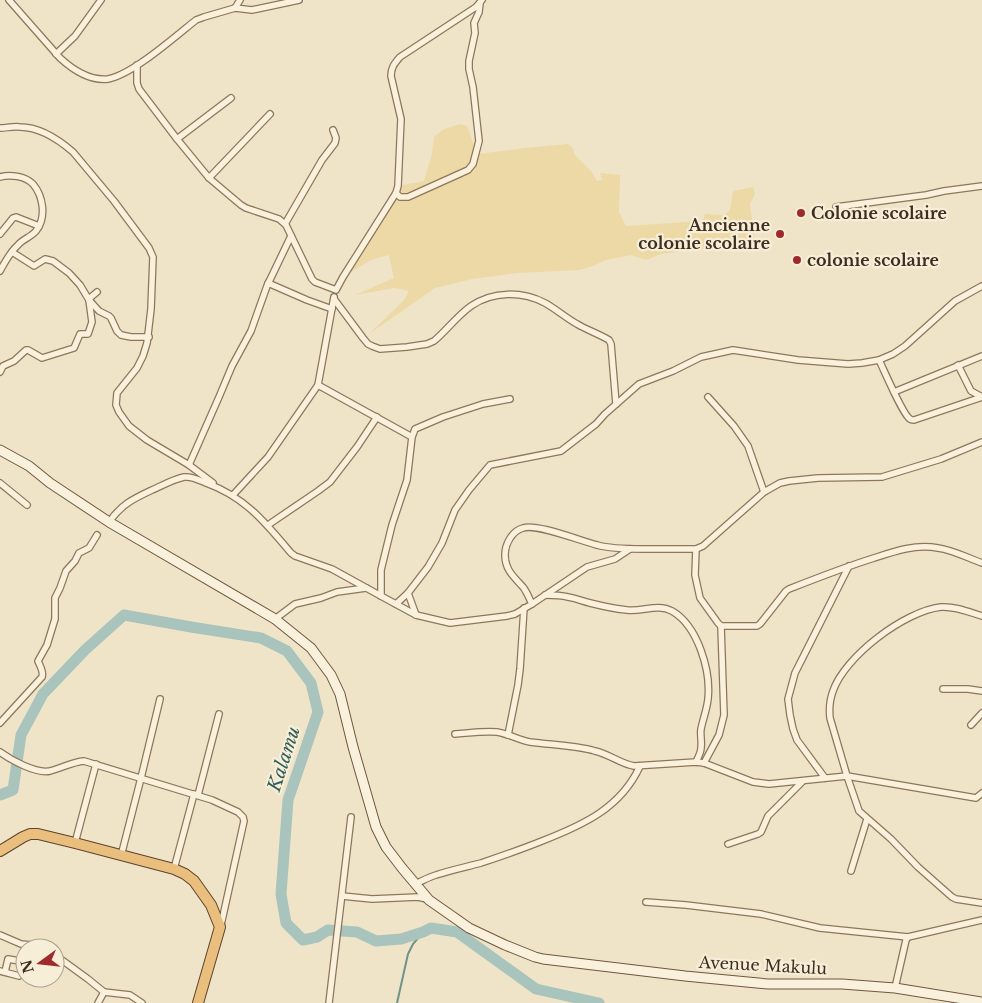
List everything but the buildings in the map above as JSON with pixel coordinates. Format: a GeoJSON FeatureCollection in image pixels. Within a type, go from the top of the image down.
{"type":"FeatureCollection","features":[{"type":"Feature","properties":{"kind":"highway"},"geometry":{"type":"LineString","coordinates":[[0,851],[23,837],[30,834],[38,834],[174,869],[185,874],[194,881],[211,905],[220,927],[198,1003]]}},
{"type":"Feature","properties":{"kind":"main road","name":"Avenue Makulu"},"geometry":{"type":"LineString","coordinates":[[0,450],[29,466],[50,483],[109,522],[275,618],[311,648],[331,675],[340,694],[376,828],[386,847],[429,900],[469,928],[504,945],[543,959],[768,984],[842,984],[895,988],[982,1002]]}},
{"type":"Feature","properties":{"kind":"street"},"geometry":{"type":"LineString","coordinates":[[9,0],[67,65],[82,74],[102,79],[115,77],[138,65],[196,20],[235,8],[257,9],[299,0]]}},
{"type":"Feature","properties":{"kind":"street"},"geometry":{"type":"LineString","coordinates":[[56,54],[75,36],[101,0]]}},
{"type":"Feature","properties":{"kind":"street"},"geometry":{"type":"LineString","coordinates":[[235,8],[240,0]]}},
{"type":"Feature","properties":{"kind":"street"},"geometry":{"type":"LineString","coordinates":[[396,193],[400,197],[408,197],[468,170],[473,164],[478,141],[469,61],[475,33],[474,23],[481,2]]}},
{"type":"Feature","properties":{"kind":"street"},"geometry":{"type":"LineString","coordinates":[[233,495],[268,456],[318,385],[336,290],[396,193],[398,186],[401,119],[391,76],[394,64],[400,57],[446,28],[481,2]]}},
{"type":"Feature","properties":{"kind":"street"},"geometry":{"type":"LineString","coordinates":[[138,65],[137,83],[139,89],[209,178],[241,205],[279,219],[285,224],[312,279],[336,290]]}},
{"type":"Feature","properties":{"kind":"street"},"geometry":{"type":"LineString","coordinates":[[177,139],[231,98]]}},
{"type":"Feature","properties":{"kind":"street"},"geometry":{"type":"LineString","coordinates":[[209,178],[270,114]]}},
{"type":"Feature","properties":{"kind":"street"},"geometry":{"type":"LineString","coordinates":[[0,128],[19,126],[32,128],[50,135],[73,152],[110,196],[149,248],[153,257],[149,337],[137,368],[117,393],[116,405],[128,426],[233,495],[259,516],[291,553],[332,568],[380,596],[416,614],[450,623],[515,614],[587,567],[615,559],[630,549]]}},
{"type":"Feature","properties":{"kind":"street"},"geometry":{"type":"LineString","coordinates":[[285,224],[322,160],[335,143],[336,138],[333,130]]}},
{"type":"Feature","properties":{"kind":"street"},"geometry":{"type":"LineString","coordinates":[[0,177],[14,175],[32,183],[42,200],[42,217],[39,226],[33,234],[20,243],[12,252],[0,271]]}},
{"type":"Feature","properties":{"kind":"street"},"geometry":{"type":"LineString","coordinates":[[836,207],[982,186]]}},
{"type":"Feature","properties":{"kind":"street"},"geometry":{"type":"LineString","coordinates":[[0,234],[16,216],[39,226]]}},
{"type":"Feature","properties":{"kind":"street"},"geometry":{"type":"LineString","coordinates":[[188,465],[220,398],[232,366],[252,330],[268,283],[291,236]]}},
{"type":"Feature","properties":{"kind":"street"},"geometry":{"type":"LineString","coordinates":[[12,252],[34,266],[45,259],[54,261],[69,273],[99,311],[109,316],[121,335],[149,337]]}},
{"type":"Feature","properties":{"kind":"street"},"geometry":{"type":"LineString","coordinates":[[268,283],[332,309]]}},
{"type":"Feature","properties":{"kind":"street"},"geometry":{"type":"LineString","coordinates":[[396,604],[408,593],[424,572],[437,552],[461,500],[488,466],[561,451],[596,424],[639,384],[666,374],[701,357],[733,350],[798,360],[848,364],[880,360],[904,346],[955,301],[982,286]]}},
{"type":"Feature","properties":{"kind":"street"},"geometry":{"type":"LineString","coordinates":[[0,372],[3,366],[14,361],[26,350],[42,358],[74,348],[80,334],[88,334],[92,322],[89,300],[97,292]]}},
{"type":"Feature","properties":{"kind":"street"},"geometry":{"type":"LineString","coordinates":[[334,299],[368,344],[380,349],[427,344],[434,340],[471,306],[493,296],[508,294],[535,298],[576,324],[609,340],[611,344],[616,404]]}},
{"type":"Feature","properties":{"kind":"street"},"geometry":{"type":"LineString","coordinates":[[894,392],[982,356]]}},
{"type":"Feature","properties":{"kind":"street"},"geometry":{"type":"LineString","coordinates":[[880,360],[908,418],[914,420],[982,397]]}},
{"type":"Feature","properties":{"kind":"street"},"geometry":{"type":"LineString","coordinates":[[958,365],[971,391],[982,397]]}},
{"type":"Feature","properties":{"kind":"street"},"geometry":{"type":"LineString","coordinates":[[318,385],[412,437]]}},
{"type":"Feature","properties":{"kind":"street"},"geometry":{"type":"LineString","coordinates":[[708,398],[734,426],[748,446],[764,492]]}},
{"type":"Feature","properties":{"kind":"street"},"geometry":{"type":"LineString","coordinates":[[380,596],[381,570],[392,525],[408,480],[412,437],[415,430],[483,404],[510,399]]}},
{"type":"Feature","properties":{"kind":"street"},"geometry":{"type":"LineString","coordinates":[[268,525],[330,482],[377,417]]}},
{"type":"Feature","properties":{"kind":"street"},"geometry":{"type":"LineString","coordinates":[[532,604],[524,589],[510,574],[505,558],[505,549],[509,539],[522,528],[545,530],[598,546],[630,549],[696,550],[764,492],[780,483],[789,480],[888,476],[941,459],[982,442]]}},
{"type":"Feature","properties":{"kind":"street"},"geometry":{"type":"LineString","coordinates":[[109,522],[116,512],[130,500],[184,477],[193,478],[221,488]]}},
{"type":"Feature","properties":{"kind":"street"},"geometry":{"type":"LineString","coordinates":[[0,483],[27,505]]}},
{"type":"Feature","properties":{"kind":"street"},"geometry":{"type":"LineString","coordinates":[[0,723],[42,677],[43,674],[38,661],[47,645],[55,619],[54,604],[56,595],[64,576],[79,553],[90,548],[97,535]]}},
{"type":"Feature","properties":{"kind":"street"},"geometry":{"type":"LineString","coordinates":[[721,626],[757,626],[786,591],[850,566],[903,549],[924,546],[944,549],[982,563]]}},
{"type":"Feature","properties":{"kind":"street"},"geometry":{"type":"LineString","coordinates":[[696,550],[695,575],[700,598],[721,626],[724,715],[719,735],[704,763]]}},
{"type":"Feature","properties":{"kind":"street"},"geometry":{"type":"LineString","coordinates":[[825,778],[797,740],[793,729],[788,699],[795,674],[850,566]]}},
{"type":"Feature","properties":{"kind":"street"},"geometry":{"type":"LineString","coordinates":[[275,618],[295,604],[321,598],[336,592],[366,588]]}},
{"type":"Feature","properties":{"kind":"street"},"geometry":{"type":"LineString","coordinates":[[408,593],[416,614]]}},
{"type":"Feature","properties":{"kind":"street"},"geometry":{"type":"LineString","coordinates":[[545,595],[567,596],[592,604],[634,611],[654,608],[670,610],[688,625],[700,647],[708,687],[708,698],[701,731],[702,748],[696,762]]}},
{"type":"Feature","properties":{"kind":"street"},"geometry":{"type":"LineString","coordinates":[[982,616],[951,607],[939,607],[925,611],[886,630],[848,666],[832,692],[830,709],[830,718],[858,811],[891,839],[918,867],[952,897],[982,903]]}},
{"type":"Feature","properties":{"kind":"street"},"geometry":{"type":"LineString","coordinates":[[508,735],[518,685],[524,608]]}},
{"type":"Feature","properties":{"kind":"street"},"geometry":{"type":"LineString","coordinates":[[943,689],[968,689],[982,692]]}},
{"type":"Feature","properties":{"kind":"street"},"geometry":{"type":"LineString","coordinates":[[121,856],[160,699]]}},
{"type":"Feature","properties":{"kind":"street"},"geometry":{"type":"LineString","coordinates":[[971,725],[982,713]]}},
{"type":"Feature","properties":{"kind":"street"},"geometry":{"type":"LineString","coordinates":[[174,869],[219,714]]}},
{"type":"Feature","properties":{"kind":"street"},"geometry":{"type":"LineString","coordinates":[[455,734],[497,732],[528,741],[593,750],[629,765],[704,763],[753,782],[769,784],[847,776],[976,798],[982,793]]}},
{"type":"Feature","properties":{"kind":"street"},"geometry":{"type":"LineString","coordinates":[[0,752],[28,767],[45,772],[80,761],[96,764],[196,794],[238,812],[244,821],[220,927]]}},
{"type":"Feature","properties":{"kind":"street"},"geometry":{"type":"LineString","coordinates":[[75,843],[96,764]]}},
{"type":"Feature","properties":{"kind":"street"},"geometry":{"type":"LineString","coordinates":[[415,884],[435,875],[520,850],[592,819],[617,798],[633,780],[640,766]]}},
{"type":"Feature","properties":{"kind":"street"},"geometry":{"type":"LineString","coordinates":[[728,844],[761,832],[768,816],[802,782]]}},
{"type":"Feature","properties":{"kind":"street"},"geometry":{"type":"LineString","coordinates":[[329,1003],[351,817]]}},
{"type":"Feature","properties":{"kind":"street"},"geometry":{"type":"LineString","coordinates":[[851,871],[867,819]]}},
{"type":"Feature","properties":{"kind":"street"},"geometry":{"type":"LineString","coordinates":[[342,896],[372,899],[418,897],[429,900]]}},
{"type":"Feature","properties":{"kind":"street"},"geometry":{"type":"LineString","coordinates":[[646,902],[761,914],[820,928],[908,937],[982,920]]}},
{"type":"Feature","properties":{"kind":"street"},"geometry":{"type":"LineString","coordinates":[[0,936],[15,942]]}},
{"type":"Feature","properties":{"kind":"street"},"geometry":{"type":"LineString","coordinates":[[895,988],[908,937]]}},
{"type":"Feature","properties":{"kind":"street"},"geometry":{"type":"LineString","coordinates":[[3,972],[8,959],[15,960]]}},
{"type":"Feature","properties":{"kind":"street"},"geometry":{"type":"LineString","coordinates":[[65,962],[104,992],[130,995],[142,1003]]}},
{"type":"Feature","properties":{"kind":"street"},"geometry":{"type":"LineString","coordinates":[[98,1003],[104,992]]}},
{"type":"Feature","properties":{"kind":"sand"},"geometry":{"type":"Polygon","coordinates":[[[460,124],[467,126],[477,154],[568,144],[597,181],[602,180],[600,173],[620,175],[619,212],[626,226],[703,221],[705,214],[724,215],[730,210],[733,191],[753,187],[755,194],[750,204],[755,245],[696,249],[661,254],[646,260],[631,255],[606,260],[579,270],[517,273],[472,279],[435,288],[369,334],[404,300],[409,291],[394,288],[355,295],[394,278],[389,255],[371,260],[343,277],[398,186],[424,181],[432,154],[434,137],[444,129],[460,124]]]}},
{"type":"Feature","properties":{"kind":"waterway","name":"Kalamu"},"geometry":{"type":"LineString","coordinates":[[0,795],[13,790],[21,735],[43,694],[85,650],[124,615],[261,638],[287,651],[311,683],[318,712],[288,800],[281,894],[286,923],[303,940],[317,937],[328,930],[357,932],[376,941],[401,939],[431,928],[457,932],[536,989],[599,1003]]}},
{"type":"Feature","properties":{"kind":"waterway"},"geometry":{"type":"LineString","coordinates":[[397,1003],[408,954],[413,944],[423,932]]}},
{"type":"Feature","properties":{"kind":"place","name":"Colonie scolaire"},"geometry":{"type":"Point","coordinates":[801,213]}},
{"type":"Feature","properties":{"kind":"place","name":"Ancienne colonie scolaire"},"geometry":{"type":"Point","coordinates":[780,234]}},
{"type":"Feature","properties":{"kind":"place","name":"colonie scolaire"},"geometry":{"type":"Point","coordinates":[797,260]}}]}
